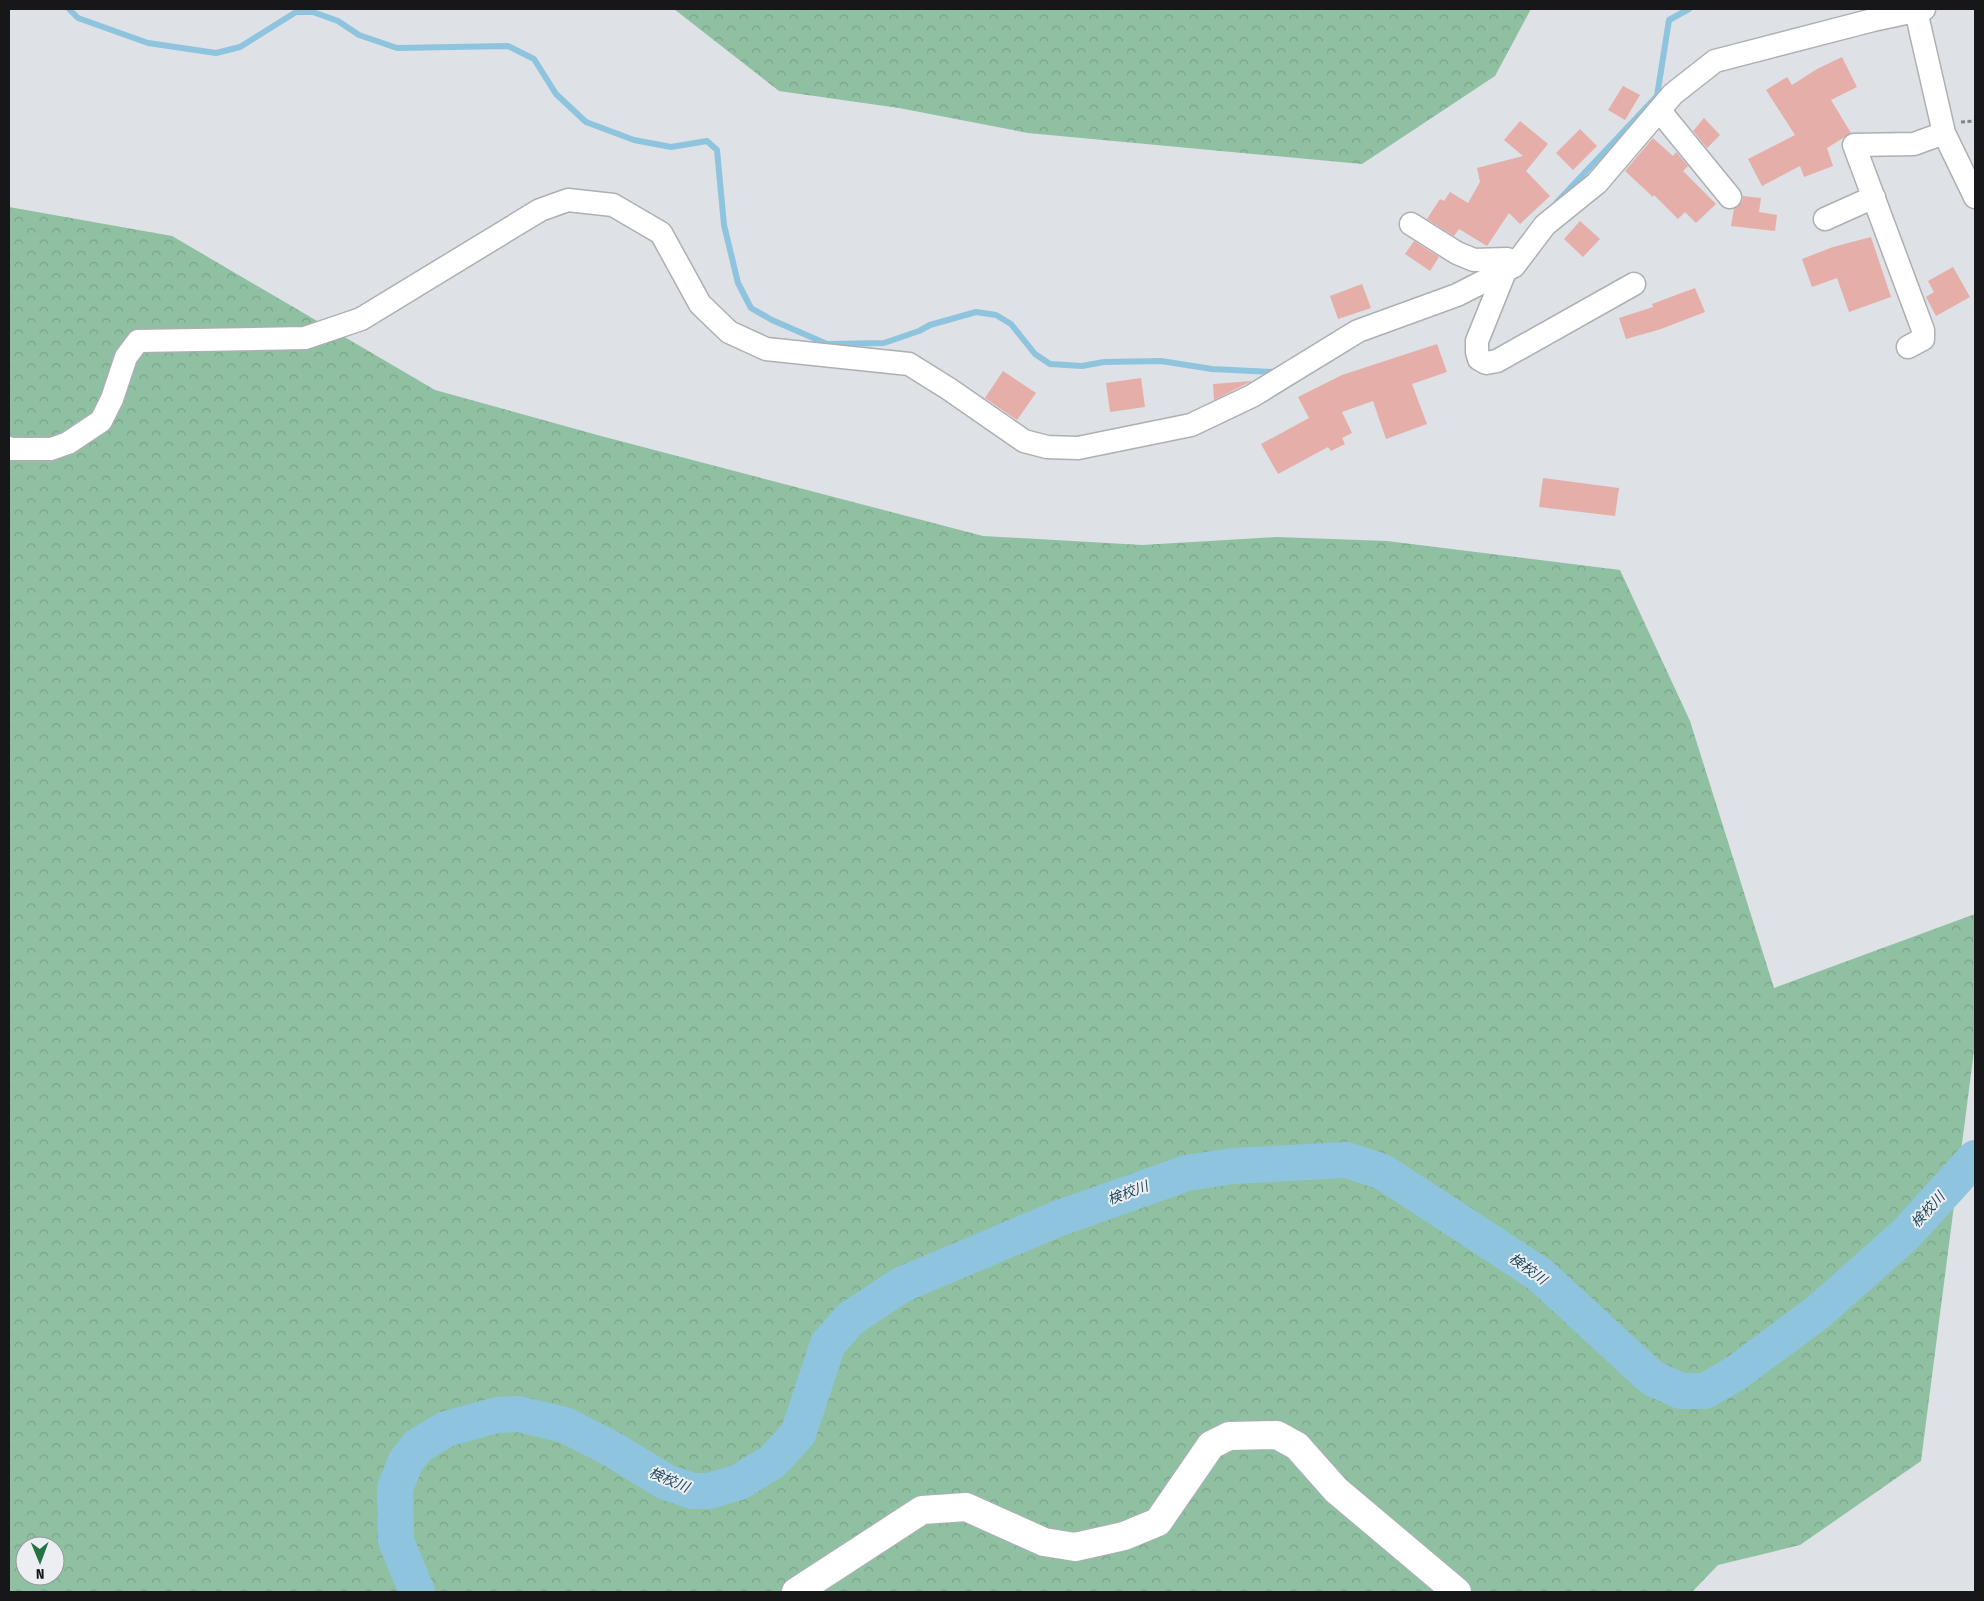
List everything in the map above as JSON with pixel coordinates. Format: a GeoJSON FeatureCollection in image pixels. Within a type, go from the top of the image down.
{"type":"FeatureCollection","features":[{"type":"Feature","properties":{"kind":"street"},"geometry":{"type":"LineString","coordinates":[[9,448],[51,448],[68,443],[101,421],[112,399],[126,357],[138,341],[305,338],[320,334],[361,319],[540,210],[568,200],[613,205],[661,233],[700,304],[729,332],[766,349],[908,364],[949,389],[1024,441],[1047,447],[1078,448],[1191,425],[1252,396],[1358,331],[1457,295],[1503,264],[1545,225],[1598,183],[1673,94],[1715,60],[1912,11],[1944,133],[1975,196]]}},
{"type":"Feature","properties":{"kind":"street"},"geometry":{"type":"LineString","coordinates":[[1659,110],[1730,197]]}},
{"type":"Feature","properties":{"kind":"street"},"geometry":{"type":"LineString","coordinates":[[1908,347],[1923,339],[1922,330],[1854,145],[1914,144],[1944,133]]}},
{"type":"Feature","properties":{"kind":"street"},"geometry":{"type":"LineString","coordinates":[[1825,219],[1874,198]]}},
{"type":"Feature","properties":{"kind":"street"},"geometry":{"type":"LineString","coordinates":[[1410,224],[1474,260],[1503,264]]}},
{"type":"Feature","properties":{"kind":"street"},"geometry":{"type":"LineString","coordinates":[[1503,264],[1477,341],[1479,359],[1486,363],[1497,361],[1634,284]]}},
{"type":"Feature","properties":{"kind":"street"},"geometry":{"type":"LineString","coordinates":[[796,1592],[922,1510],[966,1507],[1044,1542],[1076,1547],[1124,1536],[1158,1522],[1211,1445],[1229,1436],[1277,1435],[1297,1446],[1336,1490],[1457,1592]]}},
{"type":"Feature","properties":{"kind":"green space"},"geometry":{"type":"Polygon","coordinates":[[[674,9],[1531,9],[1495,76],[1362,164],[1028,133],[899,108],[779,91],[674,9]]]}},
{"type":"Feature","properties":{"kind":"green space"},"geometry":{"type":"Polygon","coordinates":[[[9,207],[172,236],[435,390],[601,436],[983,536],[1142,545],[1277,537],[1387,541],[1620,570],[1690,721],[1774,988],[1975,914],[1975,1043],[1921,1461],[1800,1545],[1718,1565],[1692,1592],[9,1592],[9,207]]]}},
{"type":"Feature","properties":{"kind":"building"},"geometry":{"type":"Polygon","coordinates":[[[1842,57],[1857,87],[1831,100],[1851,133],[1827,148],[1833,166],[1804,177],[1800,166],[1762,186],[1748,159],[1795,135],[1766,90],[1787,77],[1792,85],[1817,69],[1842,57]]]}},
{"type":"Feature","properties":{"kind":"building"},"geometry":{"type":"Polygon","coordinates":[[[1623,86],[1640,95],[1625,120],[1608,110],[1623,86]]]}},
{"type":"Feature","properties":{"kind":"building"},"geometry":{"type":"Polygon","coordinates":[[[1704,118],[1720,135],[1707,148],[1693,131],[1704,118]]]}},
{"type":"Feature","properties":{"kind":"building"},"geometry":{"type":"Polygon","coordinates":[[[1520,121],[1548,144],[1526,171],[1550,196],[1520,224],[1509,213],[1487,246],[1459,229],[1454,236],[1427,219],[1440,199],[1444,201],[1450,192],[1468,203],[1480,182],[1477,168],[1523,156],[1504,140],[1520,121]]]}},
{"type":"Feature","properties":{"kind":"building"},"geometry":{"type":"Polygon","coordinates":[[[1580,129],[1597,146],[1573,170],[1556,153],[1580,129]]]}},
{"type":"Feature","properties":{"kind":"building"},"geometry":{"type":"Polygon","coordinates":[[[1653,138],[1673,156],[1676,152],[1688,166],[1683,171],[1716,204],[1696,223],[1685,212],[1678,219],[1654,195],[1653,197],[1625,171],[1653,138]]]}},
{"type":"Feature","properties":{"kind":"building"},"geometry":{"type":"Polygon","coordinates":[[[1743,196],[1761,198],[1759,212],[1777,215],[1775,231],[1731,226],[1734,209],[1742,202],[1743,196]]]}},
{"type":"Feature","properties":{"kind":"building"},"geometry":{"type":"Polygon","coordinates":[[[1580,221],[1600,239],[1583,257],[1564,239],[1580,221]]]}},
{"type":"Feature","properties":{"kind":"building"},"geometry":{"type":"Polygon","coordinates":[[[1871,237],[1891,297],[1849,312],[1837,278],[1812,287],[1802,259],[1833,247],[1871,237]]]}},
{"type":"Feature","properties":{"kind":"building"},"geometry":{"type":"Polygon","coordinates":[[[1414,241],[1439,257],[1430,271],[1405,254],[1414,241]]]}},
{"type":"Feature","properties":{"kind":"building"},"geometry":{"type":"Polygon","coordinates":[[[1953,267],[1970,297],[1936,316],[1926,297],[1934,292],[1928,281],[1953,267]]]}},
{"type":"Feature","properties":{"kind":"building"},"geometry":{"type":"Polygon","coordinates":[[[1362,284],[1371,308],[1338,319],[1330,296],[1362,284]]]}},
{"type":"Feature","properties":{"kind":"building"},"geometry":{"type":"Polygon","coordinates":[[[1695,288],[1705,312],[1661,329],[1626,339],[1619,318],[1653,307],[1652,304],[1695,288]]]}},
{"type":"Feature","properties":{"kind":"building"},"geometry":{"type":"Polygon","coordinates":[[[1437,344],[1447,372],[1412,384],[1427,424],[1386,439],[1373,401],[1342,412],[1352,433],[1342,438],[1345,444],[1331,451],[1328,447],[1278,474],[1261,444],[1309,418],[1298,397],[1342,375],[1437,344]]]}},
{"type":"Feature","properties":{"kind":"building"},"geometry":{"type":"Polygon","coordinates":[[[1003,371],[1036,393],[1017,420],[985,398],[1003,371]]]}},
{"type":"Feature","properties":{"kind":"building"},"geometry":{"type":"Polygon","coordinates":[[[1141,378],[1145,407],[1110,412],[1106,383],[1141,378]]]}},
{"type":"Feature","properties":{"kind":"building"},"geometry":{"type":"Polygon","coordinates":[[[1252,381],[1214,400],[1213,384],[1252,381]]]}},
{"type":"Feature","properties":{"kind":"building"},"geometry":{"type":"Polygon","coordinates":[[[1543,478],[1619,488],[1615,516],[1539,507],[1543,478]]]}},
{"type":"Feature","properties":{"kind":"waterway"},"geometry":{"type":"LineString","coordinates":[[69,9],[78,18],[148,43],[216,53],[240,47],[296,12],[313,12],[338,21],[359,35],[397,48],[508,46],[534,59],[556,94],[586,122],[634,140],[671,147],[707,141],[717,150],[724,225],[738,283],[751,308],[772,320],[827,344],[884,343],[919,331],[930,325],[976,312],[996,315],[1011,324],[1035,354],[1050,364],[1082,366],[1104,362],[1161,361],[1212,369],[1274,372],[1278,370]]}},
{"type":"Feature","properties":{"kind":"waterway"},"geometry":{"type":"LineString","coordinates":[[1557,202],[1657,96],[1669,20],[1689,9]]}},
{"type":"Feature","properties":{"kind":"waterway","name":"検校川"},"geometry":{"type":"LineString","coordinates":[[417,1592],[396,1541],[395,1488],[406,1461],[418,1446],[446,1429],[497,1415],[518,1414],[565,1425],[610,1448],[666,1482],[692,1491],[709,1491],[739,1482],[772,1462],[798,1434],[828,1344],[850,1319],[901,1285],[1057,1219],[1187,1173],[1232,1166],[1347,1160],[1383,1172],[1539,1274],[1652,1378],[1681,1391],[1705,1391],[1736,1373],[1817,1313],[1906,1234],[1975,1158]]}}]}
